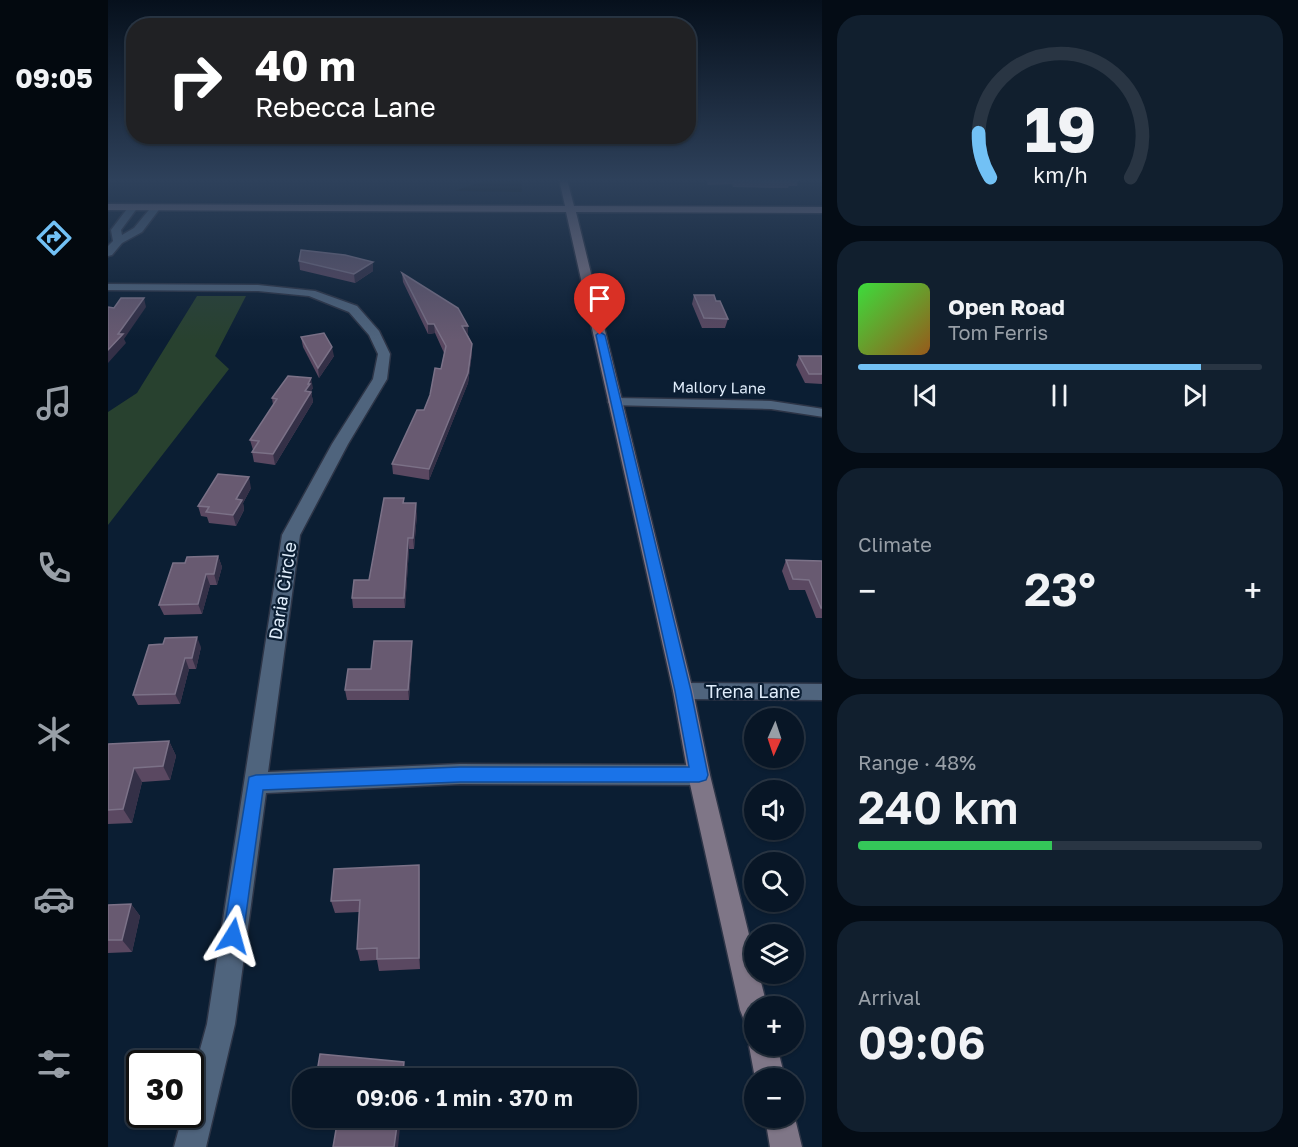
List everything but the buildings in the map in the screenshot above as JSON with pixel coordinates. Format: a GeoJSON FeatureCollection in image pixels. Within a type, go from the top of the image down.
{"type":"FeatureCollection","features":[{"type":"Feature","properties":{"kind":"street"},"geometry":{"type":"LineString","coordinates":[[116,233],[118,241]]}},
{"type":"Feature","properties":{"kind":"street"},"geometry":{"type":"LineString","coordinates":[[108,253],[118,241],[133,233]]}},
{"type":"Feature","properties":{"kind":"street"},"geometry":{"type":"LineString","coordinates":[[576,233],[683,691],[699,775],[751,996]]}},
{"type":"Feature","properties":{"kind":"street","name":"Daria Circle"},"geometry":{"type":"LineString","coordinates":[[108,287],[258,288],[310,293],[353,309],[375,334],[384,354],[380,379],[340,444],[291,536],[221,1023],[190,1147]]}},
{"type":"Feature","properties":{"kind":"street","name":"Mallory Lane"},"geometry":{"type":"LineString","coordinates":[[615,402],[771,405],[822,413]]}},
{"type":"Feature","properties":{"kind":"street","name":"Trena Lane"},"geometry":{"type":"LineString","coordinates":[[683,691],[822,692]]}},
{"type":"Feature","properties":{"kind":"street"},"geometry":{"type":"LineString","coordinates":[[256,783],[460,774],[699,775]]}},
{"type":"Feature","properties":{"kind":"street"},"geometry":{"type":"LineString","coordinates":[[782,1128],[786,1147]]}},
{"type":"Feature","properties":{"kind":"green space"},"geometry":{"type":"Polygon","coordinates":[[[197,296],[246,296],[215,356],[229,369],[108,525],[108,412],[137,393],[197,296]]]}},
{"type":"Feature","properties":{"kind":"route"},"geometry":{"type":"LineString","coordinates":[[233,936],[256,783],[460,774],[699,775],[683,691],[600,335]]}}]}
